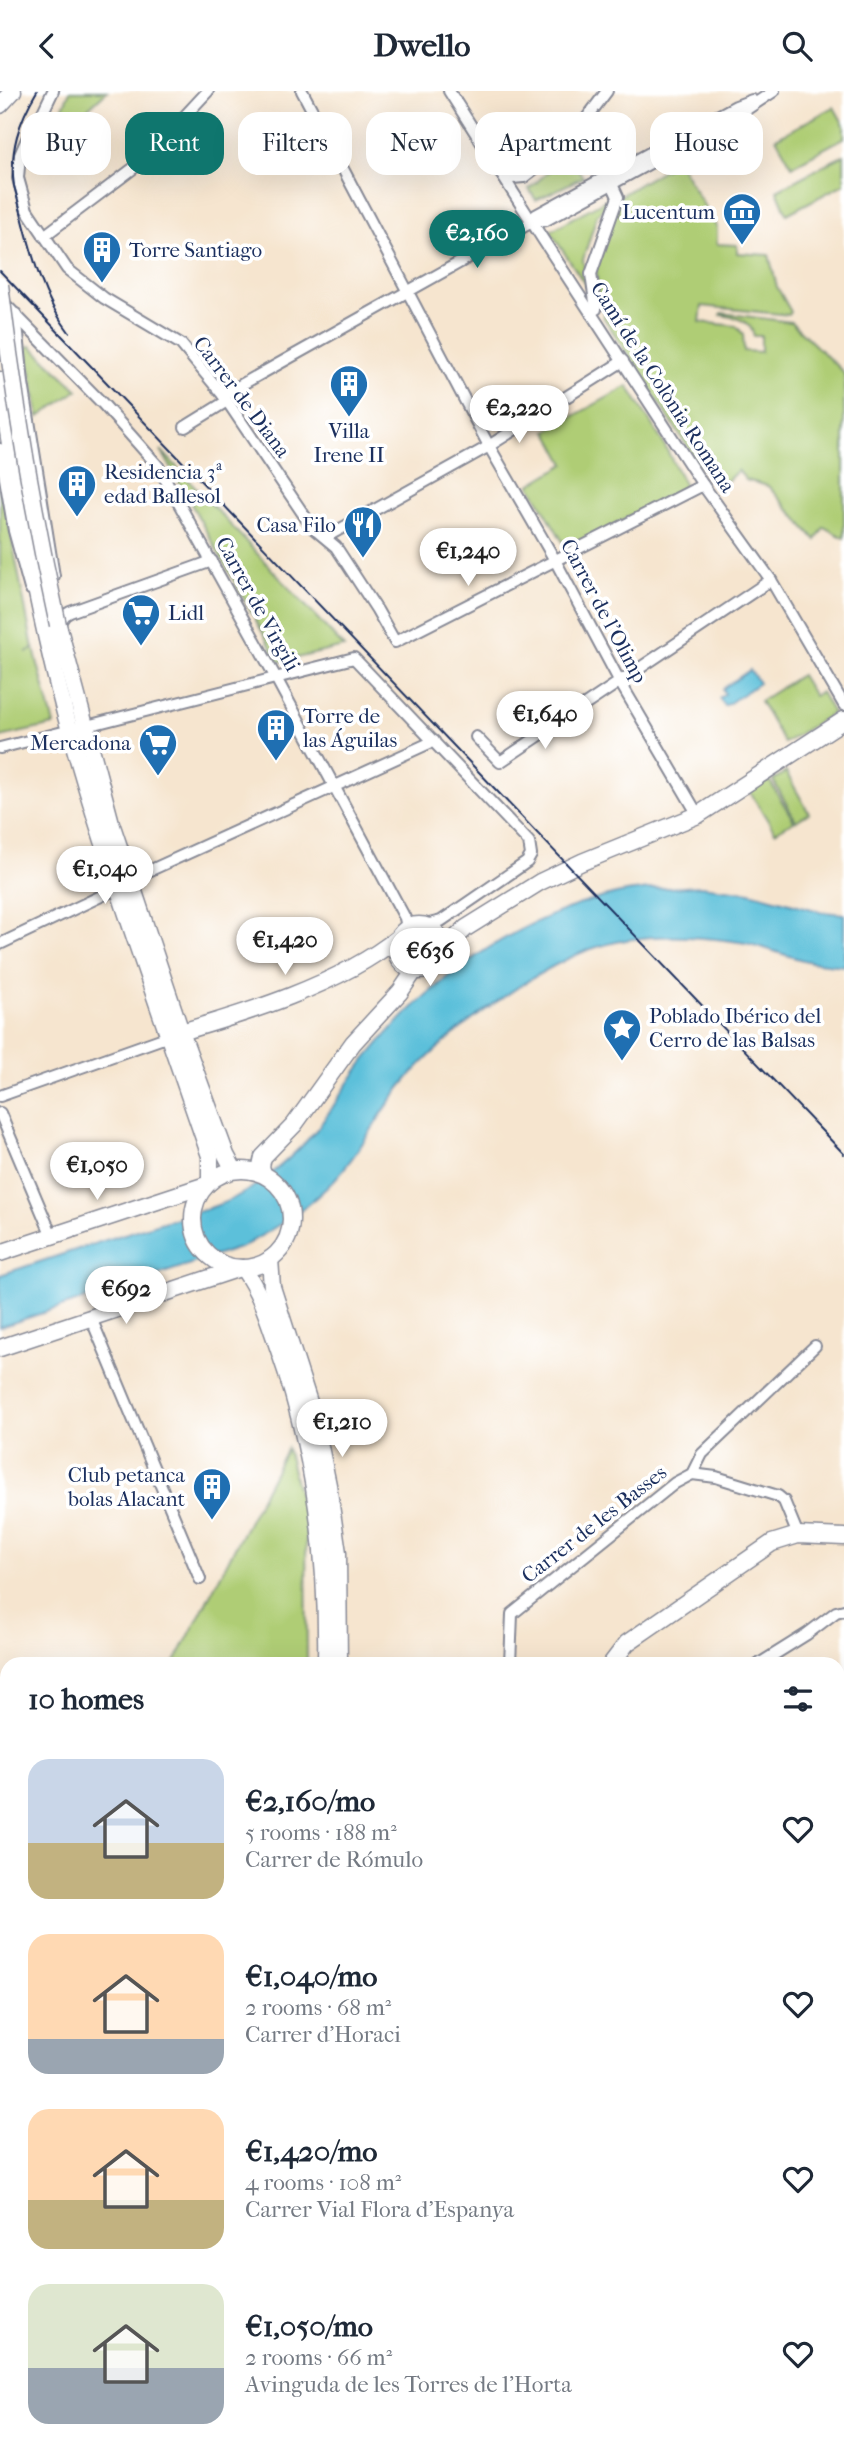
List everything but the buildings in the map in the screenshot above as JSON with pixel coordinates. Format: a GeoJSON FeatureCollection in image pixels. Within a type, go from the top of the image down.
{"type":"FeatureCollection","features":[{"type":"Feature","properties":{"kind":"main road"},"geometry":{"type":"LineString","coordinates":[[0,105],[12,91]]}},
{"type":"Feature","properties":{"kind":"main road"},"geometry":{"type":"LineString","coordinates":[[0,285],[21,443],[51,623]]}},
{"type":"Feature","properties":{"kind":"main road"},"geometry":{"type":"LineString","coordinates":[[0,380],[17,490],[77,728],[123,884],[175,1034],[210,1156],[208,1183],[199,1194],[194,1208],[192,1221],[196,1236],[206,1253],[219,1263],[242,1268],[259,1292],[301,1421],[316,1493],[324,1554],[326,1657]]}},
{"type":"Feature","properties":{"kind":"main road"},"geometry":{"type":"LineString","coordinates":[[403,932],[396,945],[399,960],[415,970],[431,967],[442,951],[466,928],[540,882],[698,815],[844,720]]}},
{"type":"Feature","properties":{"kind":"main road"},"geometry":{"type":"LineString","coordinates":[[175,1034],[303,990],[365,961],[403,932],[466,928]]}},
{"type":"Feature","properties":{"kind":"main road"},"geometry":{"type":"LineString","coordinates":[[431,929],[440,939],[442,951]]}},
{"type":"Feature","properties":{"kind":"main road"},"geometry":{"type":"LineString","coordinates":[[263,1174],[263,1157],[294,1125],[353,1043],[400,992],[415,970]]}},
{"type":"Feature","properties":{"kind":"main road"},"geometry":{"type":"LineString","coordinates":[[175,1034],[234,1170]]}},
{"type":"Feature","properties":{"kind":"main road"},"geometry":{"type":"LineString","coordinates":[[0,1253],[208,1183],[234,1170],[243,1169],[263,1174],[284,1193],[290,1214],[290,1226],[281,1248],[270,1259],[257,1266],[242,1268],[0,1348]]}},
{"type":"Feature","properties":{"kind":"main road"},"geometry":{"type":"LineString","coordinates":[[270,1259],[272,1287],[314,1418],[328,1485],[338,1553],[339,1657]]}},
{"type":"Feature","properties":{"kind":"main road"},"geometry":{"type":"LineString","coordinates":[[616,1657],[627,1643],[761,1548],[798,1535],[844,1537]]}},
{"type":"Feature","properties":{"kind":"street","name":"Carrer de Diana"},"geometry":{"type":"LineString","coordinates":[[53,91],[20,155],[18,178],[27,210],[67,269],[104,298],[181,344],[225,398],[312,527],[326,537],[353,571],[395,642],[556,562]]}},
{"type":"Feature","properties":{"kind":"street"},"geometry":{"type":"LineString","coordinates":[[44,236],[143,161],[208,91]]}},
{"type":"Feature","properties":{"kind":"street","name":"Carrer de l'Olimp"},"geometry":{"type":"LineString","coordinates":[[302,91],[489,446],[556,562],[620,682],[698,815]]}},
{"type":"Feature","properties":{"kind":"street","name":"Camí de la Colònia Romana"},"geometry":{"type":"LineString","coordinates":[[449,91],[475,132]]}},
{"type":"Feature","properties":{"kind":"street"},"geometry":{"type":"LineString","coordinates":[[591,112],[607,91]]}},
{"type":"Feature","properties":{"kind":"street"},"geometry":{"type":"LineString","coordinates":[[532,222],[536,215],[736,106],[772,92]]}},
{"type":"Feature","properties":{"kind":"street"},"geometry":{"type":"LineString","coordinates":[[185,427],[225,398],[406,291],[532,222],[546,220],[741,113],[772,92]]}},
{"type":"Feature","properties":{"kind":"street","name":"Camí de la Colònia Romana"},"geometry":{"type":"LineString","coordinates":[[502,175],[703,485],[771,580],[844,705]]}},
{"type":"Feature","properties":{"kind":"street"},"geometry":{"type":"LineString","coordinates":[[504,175],[512,178],[526,175]]}},
{"type":"Feature","properties":{"kind":"street"},"geometry":{"type":"LineString","coordinates":[[591,313],[596,309],[591,274],[618,197],[611,184]]}},
{"type":"Feature","properties":{"kind":"street","name":"Carrer de Virgili"},"geometry":{"type":"LineString","coordinates":[[0,303],[5,302],[158,466],[335,785],[405,918],[403,932]]}},
{"type":"Feature","properties":{"kind":"street"},"geometry":{"type":"LineString","coordinates":[[16,314],[23,383],[53,561],[51,623]]}},
{"type":"Feature","properties":{"kind":"street"},"geometry":{"type":"LineString","coordinates":[[18,335],[29,330]]}},
{"type":"Feature","properties":{"kind":"street"},"geometry":{"type":"LineString","coordinates":[[326,537],[489,446],[622,361]]}},
{"type":"Feature","properties":{"kind":"street"},"geometry":{"type":"LineString","coordinates":[[0,449],[22,564],[51,623]]}},
{"type":"Feature","properties":{"kind":"street"},"geometry":{"type":"LineString","coordinates":[[556,562],[703,485]]}},
{"type":"Feature","properties":{"kind":"street"},"geometry":{"type":"LineString","coordinates":[[51,623],[70,613],[212,561]]}},
{"type":"Feature","properties":{"kind":"street"},"geometry":{"type":"LineString","coordinates":[[476,737],[500,762],[771,580]]}},
{"type":"Feature","properties":{"kind":"street"},"geometry":{"type":"LineString","coordinates":[[0,748],[354,659],[529,842],[531,855],[527,862],[431,929]]}},
{"type":"Feature","properties":{"kind":"street"},"geometry":{"type":"LineString","coordinates":[[0,944],[123,884],[434,741]]}},
{"type":"Feature","properties":{"kind":"street"},"geometry":{"type":"LineString","coordinates":[[0,1096],[175,1034]]}},
{"type":"Feature","properties":{"kind":"street"},"geometry":{"type":"LineString","coordinates":[[0,1113],[52,1236]]}},
{"type":"Feature","properties":{"kind":"street"},"geometry":{"type":"LineString","coordinates":[[91,1318],[200,1579]]}},
{"type":"Feature","properties":{"kind":"street","name":"Carrer de les Basses"},"geometry":{"type":"LineString","coordinates":[[510,1657],[512,1614],[675,1483],[692,1474],[702,1454],[815,1346]]}},
{"type":"Feature","properties":{"kind":"street"},"geometry":{"type":"LineString","coordinates":[[692,1474],[716,1477],[778,1496],[784,1501],[798,1535]]}},
{"type":"Feature","properties":{"kind":"street"},"geometry":{"type":"LineString","coordinates":[[770,1657],[836,1612],[844,1610]]}},
{"type":"Feature","properties":{"kind":"green space"},"geometry":{"type":"Polygon","coordinates":[[[70,91],[107,91],[84,112],[61,112],[70,91]]]}},
{"type":"Feature","properties":{"kind":"green space"},"geometry":{"type":"Polygon","coordinates":[[[834,107],[844,125],[844,138],[792,166],[776,138],[834,107]]]}},
{"type":"Feature","properties":{"kind":"green space"},"geometry":{"type":"Polygon","coordinates":[[[844,155],[844,184],[787,214],[777,190],[844,155]]]}},
{"type":"Feature","properties":{"kind":"green space"},"geometry":{"type":"Polygon","coordinates":[[[545,175],[583,177],[536,200],[529,189],[545,175]]]}},
{"type":"Feature","properties":{"kind":"green space"},"geometry":{"type":"Polygon","coordinates":[[[655,175],[686,175],[717,228],[717,244],[737,245],[737,253],[769,255],[777,287],[791,312],[789,315],[702,306],[700,322],[736,326],[743,334],[744,351],[761,352],[761,336],[754,336],[746,323],[721,315],[722,313],[791,322],[844,373],[844,538],[824,527],[816,540],[768,486],[746,480],[738,470],[726,482],[709,480],[604,318],[603,304],[599,304],[596,268],[618,197],[655,175]]]}},
{"type":"Feature","properties":{"kind":"green space"},"geometry":{"type":"Polygon","coordinates":[[[614,195],[597,215],[583,260],[590,292],[550,231],[614,195]]]}},
{"type":"Feature","properties":{"kind":"green space"},"geometry":{"type":"Polygon","coordinates":[[[31,346],[78,390],[39,417],[26,347],[31,346]]]}},
{"type":"Feature","properties":{"kind":"green space"},"geometry":{"type":"Polygon","coordinates":[[[628,386],[664,444],[685,486],[568,551],[530,485],[565,464],[547,431],[628,386]]]}},
{"type":"Feature","properties":{"kind":"green space"},"geometry":{"type":"Polygon","coordinates":[[[161,450],[344,647],[279,662],[161,450]]]}},
{"type":"Feature","properties":{"kind":"green space"},"geometry":{"type":"Polygon","coordinates":[[[0,478],[33,648],[26,652],[34,649],[54,725],[0,737],[0,478]]]}},
{"type":"Feature","properties":{"kind":"green space"},"geometry":{"type":"Polygon","coordinates":[[[801,675],[814,696],[821,692],[833,713],[784,743],[760,701],[801,675]]]}},
{"type":"Feature","properties":{"kind":"green space"},"geometry":{"type":"Polygon","coordinates":[[[786,772],[809,813],[796,821],[773,780],[786,772]]]}},
{"type":"Feature","properties":{"kind":"green space"},"geometry":{"type":"Polygon","coordinates":[[[769,780],[794,821],[775,832],[750,792],[769,780]]]}},
{"type":"Feature","properties":{"kind":"green space"},"geometry":{"type":"Polygon","coordinates":[[[287,1448],[306,1523],[307,1657],[178,1657],[287,1448]]]}},
{"type":"Feature","properties":{"kind":"water"},"geometry":{"type":"Polygon","coordinates":[[[750,670],[759,683],[725,706],[719,698],[725,694],[722,689],[750,670]]]}},
{"type":"Feature","properties":{"kind":"water"},"geometry":{"type":"Polygon","coordinates":[[[701,886],[750,892],[823,912],[844,914],[844,966],[807,961],[746,943],[695,937],[637,939],[588,950],[515,989],[441,1045],[404,1083],[336,1178],[304,1208],[242,1247],[0,1327],[0,1275],[216,1206],[239,1196],[268,1176],[317,1129],[359,1068],[390,1031],[445,979],[475,957],[540,920],[575,906],[634,891],[701,886]]]}},
{"type":"Feature","properties":{"kind":"tram line"},"geometry":{"type":"LineString","coordinates":[[37,91],[25,114],[14,148],[14,186],[41,281],[69,332]]}},
{"type":"Feature","properties":{"kind":"tram line"},"geometry":{"type":"LineString","coordinates":[[0,271],[844,1154]]}},
{"type":"Feature","properties":{"kind":"place","name":"Lucentum"},"geometry":{"type":"Point","coordinates":[742,246]}},
{"type":"Feature","properties":{"kind":"place","name":"Torre Santiago"},"geometry":{"type":"Point","coordinates":[102,284]}},
{"type":"Feature","properties":{"kind":"place","name":"Villa Irene II"},"geometry":{"type":"Point","coordinates":[349,418]}},
{"type":"Feature","properties":{"kind":"place","name":"Residencia 3ª edad Ballesol"},"geometry":{"type":"Point","coordinates":[77,518]}},
{"type":"Feature","properties":{"kind":"place","name":"Casa Filo"},"geometry":{"type":"Point","coordinates":[363,559]}},
{"type":"Feature","properties":{"kind":"place","name":"Lidl"},"geometry":{"type":"Point","coordinates":[141,647]}},
{"type":"Feature","properties":{"kind":"place","name":"Torre de las Águilas"},"geometry":{"type":"Point","coordinates":[276,762]}},
{"type":"Feature","properties":{"kind":"place","name":"Mercadona"},"geometry":{"type":"Point","coordinates":[158,777]}},
{"type":"Feature","properties":{"kind":"place","name":"Poblado Ibérico del Cerro de las Balsas"},"geometry":{"type":"Point","coordinates":[622,1062]}},
{"type":"Feature","properties":{"kind":"place","name":"Club petanca bolas Alacant"},"geometry":{"type":"Point","coordinates":[212,1521]}}]}
